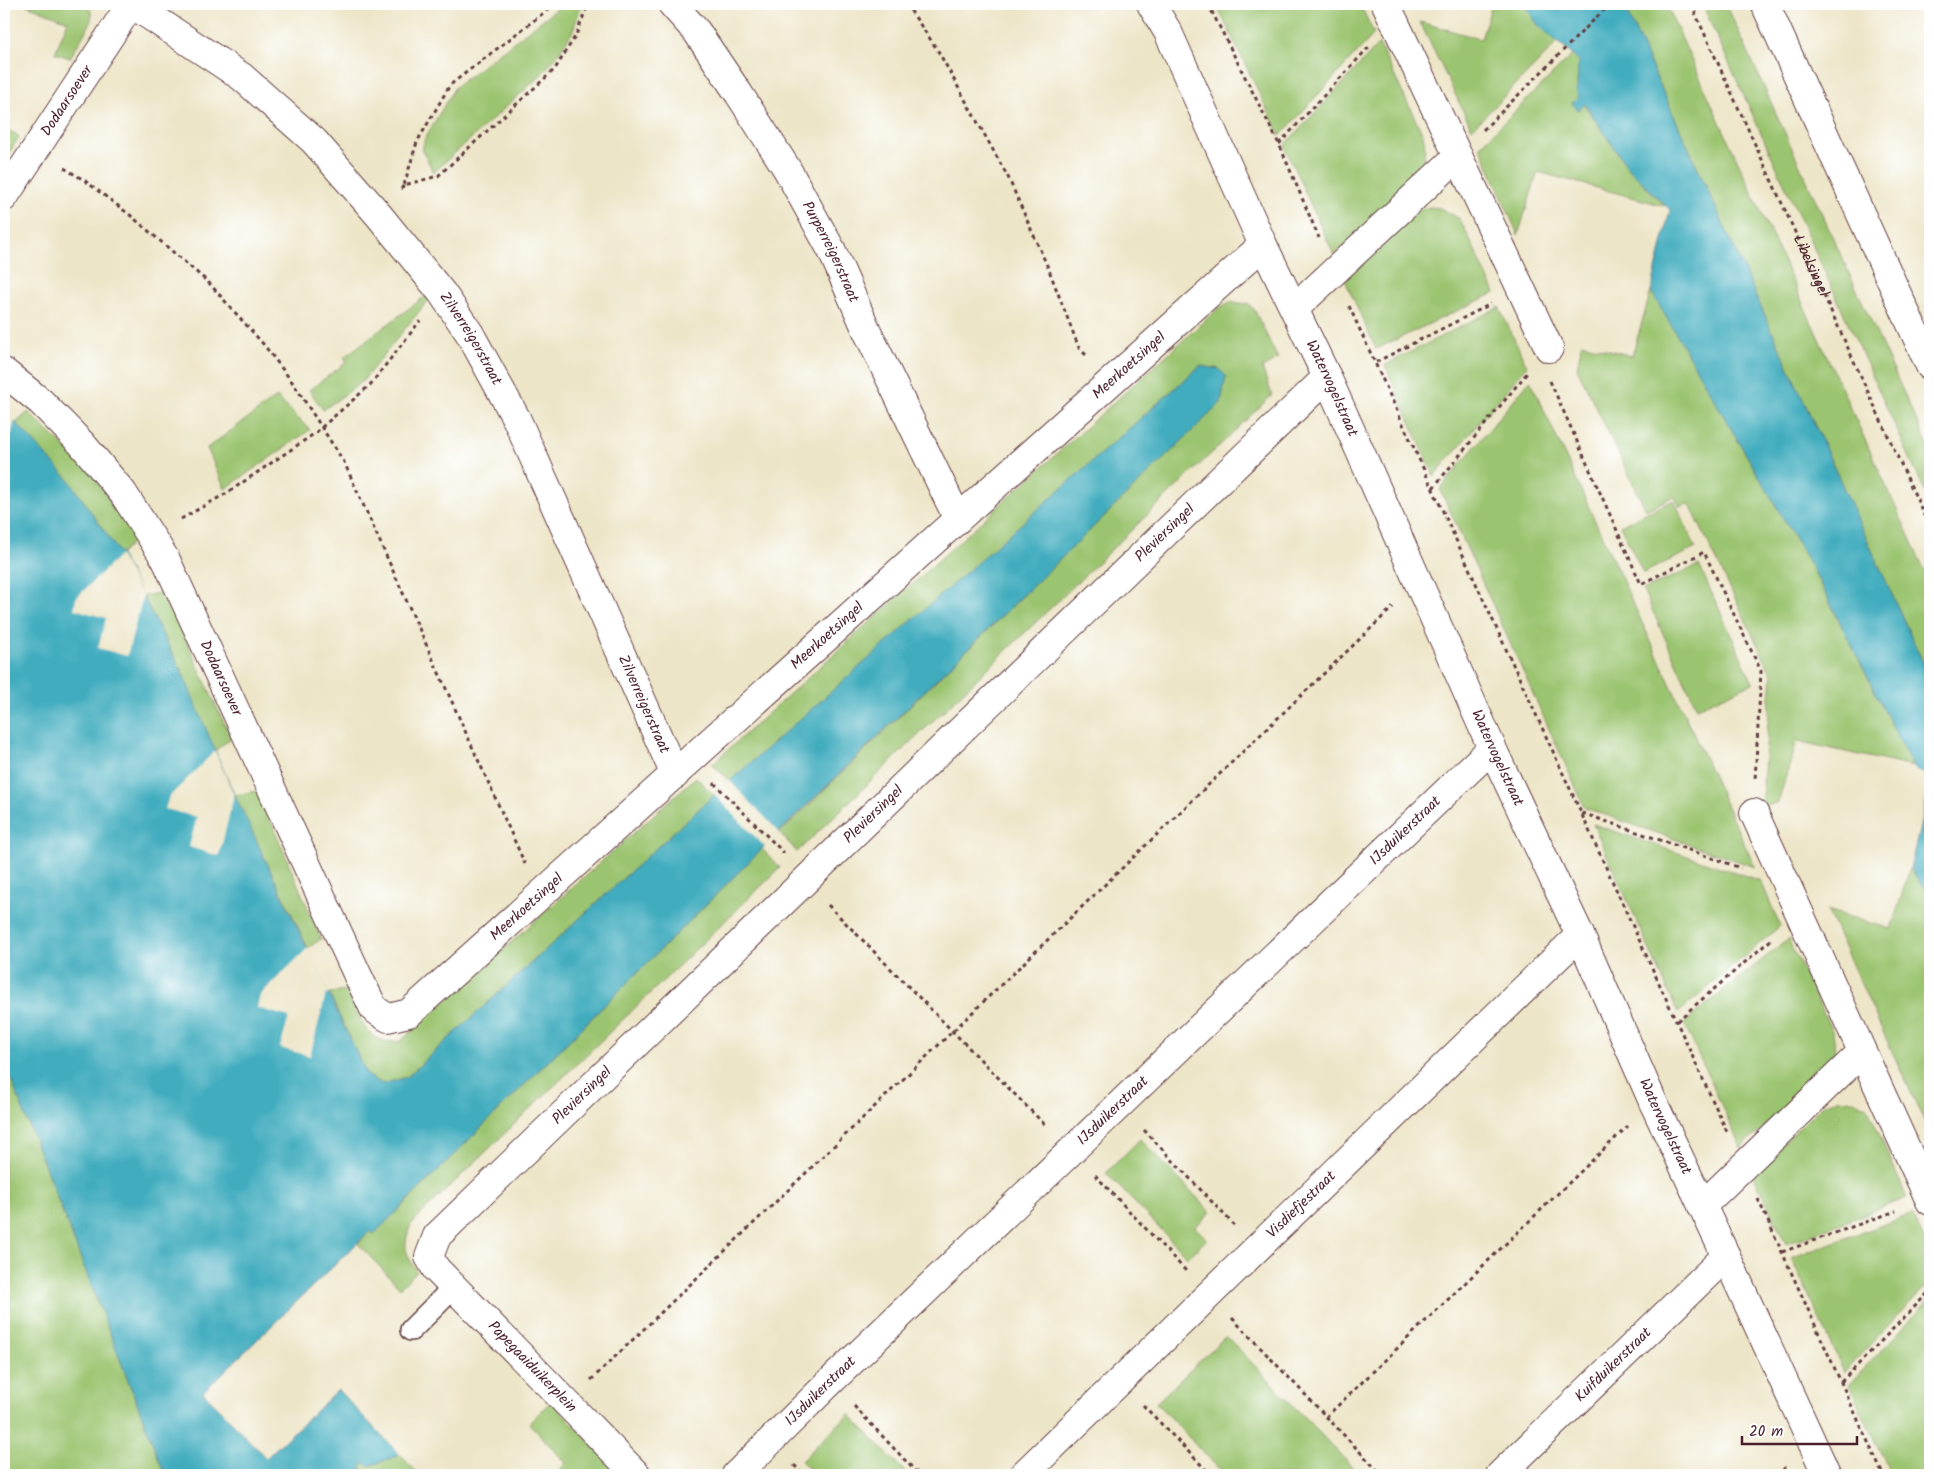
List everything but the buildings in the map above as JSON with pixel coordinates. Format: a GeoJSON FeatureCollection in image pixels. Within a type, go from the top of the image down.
{"type":"FeatureCollection","features":[{"type":"Feature","properties":{"kind":"street","name":"Dodaarsoever"},"geometry":{"type":"LineString","coordinates":[[4,197],[131,4]]}},
{"type":"Feature","properties":{"kind":"street","name":"Zilverreigerstraat"},"geometry":{"type":"LineString","coordinates":[[131,4],[242,78],[314,141],[377,213],[442,293],[470,334],[517,420],[675,775]]}},
{"type":"Feature","properties":{"kind":"street","name":"Purperreigerstraat"},"geometry":{"type":"LineString","coordinates":[[672,4],[697,32],[787,168],[832,250],[867,330],[958,519]]}},
{"type":"Feature","properties":{"kind":"street","name":"Watervogelstraat"},"geometry":{"type":"LineString","coordinates":[[1151,4],[1168,32],[1263,244],[1327,377],[1492,748],[1580,935],[1653,1102],[1826,1475]]}},
{"type":"Feature","properties":{"kind":"street"},"geometry":{"type":"LineString","coordinates":[[1765,4],[1930,366]]}},
{"type":"Feature","properties":{"kind":"street"},"geometry":{"type":"LineString","coordinates":[[1390,12],[1548,348]]}},
{"type":"Feature","properties":{"kind":"street"},"geometry":{"type":"LineString","coordinates":[[1295,308],[1458,156]]}},
{"type":"Feature","properties":{"kind":"street","name":"Meerkoetsingel"},"geometry":{"type":"LineString","coordinates":[[388,1018],[408,1013],[540,897],[958,519],[1114,381],[1263,244]]}},
{"type":"Feature","properties":{"kind":"street","name":"Dodaarsoever"},"geometry":{"type":"LineString","coordinates":[[4,372],[41,402],[82,444],[123,493],[166,560],[358,976],[374,1009],[388,1018]]}},
{"type":"Feature","properties":{"kind":"street","name":"Pleviersingel"},"geometry":{"type":"LineString","coordinates":[[429,1257],[437,1236],[1327,377]]}},
{"type":"Feature","properties":{"kind":"street","name":"IJsduikerstraat"},"geometry":{"type":"LineString","coordinates":[[736,1475],[831,1381],[1492,748]]}},
{"type":"Feature","properties":{"kind":"street"},"geometry":{"type":"LineString","coordinates":[[1754,813],[1930,1200]]}},
{"type":"Feature","properties":{"kind":"street","name":"Visdiefjestraat"},"geometry":{"type":"LineString","coordinates":[[1023,1475],[1580,935]]}},
{"type":"Feature","properties":{"kind":"street"},"geometry":{"type":"LineString","coordinates":[[1702,1206],[1862,1052]]}},
{"type":"Feature","properties":{"kind":"street","name":"Kuifduikerstraat"},"geometry":{"type":"LineString","coordinates":[[1500,1475],[1726,1256]]}},
{"type":"Feature","properties":{"kind":"street","name":"Papegaaiduikerplein"},"geometry":{"type":"LineString","coordinates":[[429,1257],[436,1269],[638,1475]]}},
{"type":"Feature","properties":{"kind":"lane"},"geometry":{"type":"LineString","coordinates":[[411,1330],[454,1287]]}},
{"type":"Feature","properties":{"kind":"path"},"geometry":{"type":"LineString","coordinates":[[377,213],[404,185],[417,142],[450,85],[555,4]]}},
{"type":"Feature","properties":{"kind":"path"},"geometry":{"type":"LineString","coordinates":[[404,185],[438,176],[555,70],[576,35],[588,4]]}},
{"type":"Feature","properties":{"kind":"path"},"geometry":{"type":"LineString","coordinates":[[906,4],[937,49],[1008,177],[1049,270],[1079,348],[1114,381]]}},
{"type":"Feature","properties":{"kind":"path"},"geometry":{"type":"LineString","coordinates":[[1208,4],[1279,144],[1333,272],[1376,362],[1883,1475]]}},
{"type":"Feature","properties":{"kind":"path"},"geometry":{"type":"LineString","coordinates":[[1458,156],[1610,4]]}},
{"type":"Feature","properties":{"kind":"path","name":"Libelsingel"},"geometry":{"type":"LineString","coordinates":[[1690,4],[1930,528]]}},
{"type":"Feature","properties":{"kind":"path"},"geometry":{"type":"LineString","coordinates":[[1279,144],[1390,12]]}},
{"type":"Feature","properties":{"kind":"path"},"geometry":{"type":"LineString","coordinates":[[35,150],[84,180],[130,215],[209,283],[264,345],[293,383],[344,462],[540,897]]}},
{"type":"Feature","properties":{"kind":"path"},"geometry":{"type":"LineString","coordinates":[[1376,362],[1521,289]]}},
{"type":"Feature","properties":{"kind":"path"},"geometry":{"type":"LineString","coordinates":[[151,535],[227,493],[314,434],[370,386],[442,293]]}},
{"type":"Feature","properties":{"kind":"path"},"geometry":{"type":"LineString","coordinates":[[1433,488],[1548,348]]}},
{"type":"Feature","properties":{"kind":"path"},"geometry":{"type":"LineString","coordinates":[[1548,348],[1550,381],[1642,584],[1704,552],[1761,671],[1754,813]]}},
{"type":"Feature","properties":{"kind":"path"},"geometry":{"type":"LineString","coordinates":[[567,1403],[1395,605]]}},
{"type":"Feature","properties":{"kind":"path"},"geometry":{"type":"LineString","coordinates":[[717,785],[786,855]]}},
{"type":"Feature","properties":{"kind":"path"},"geometry":{"type":"LineString","coordinates":[[1582,813],[1786,884]]}},
{"type":"Feature","properties":{"kind":"path"},"geometry":{"type":"LineString","coordinates":[[1677,1022],[1800,914]]}},
{"type":"Feature","properties":{"kind":"path"},"geometry":{"type":"LineString","coordinates":[[1326,1417],[1653,1102]]}},
{"type":"Feature","properties":{"kind":"path"},"geometry":{"type":"LineString","coordinates":[[1120,1104],[1257,1249]]}},
{"type":"Feature","properties":{"kind":"path"},"geometry":{"type":"LineString","coordinates":[[1782,1252],[1930,1200]]}},
{"type":"Feature","properties":{"kind":"path"},"geometry":{"type":"LineString","coordinates":[[1841,1382],[1930,1291]]}},
{"type":"Feature","properties":{"kind":"path"},"geometry":{"type":"LineString","coordinates":[[831,1381],[919,1475]]}},
{"type":"Feature","properties":{"kind":"path"},"geometry":{"type":"LineString","coordinates":[[1120,1381],[1210,1475]]}},
{"type":"Feature","properties":{"kind":"green space"},"geometry":{"type":"Polygon","coordinates":[[[24,4],[87,4],[92,14],[90,24],[70,58],[55,53],[68,21],[24,4]]]}},
{"type":"Feature","properties":{"kind":"green space"},"geometry":{"type":"Polygon","coordinates":[[[563,4],[582,4],[572,33],[556,57],[539,77],[434,172],[422,151],[425,138],[455,87],[563,4]]]}},
{"type":"Feature","properties":{"kind":"green space"},"geometry":{"type":"Polygon","coordinates":[[[1216,4],[1360,4],[1374,34],[1280,136],[1216,4]]]}},
{"type":"Feature","properties":{"kind":"green space"},"geometry":{"type":"Polygon","coordinates":[[[1492,4],[1524,4],[1538,25],[1558,42],[1472,129],[1420,22],[1481,39],[1492,4]]]}},
{"type":"Feature","properties":{"kind":"green space"},"geometry":{"type":"Polygon","coordinates":[[[1626,4],[1666,4],[1930,582],[1930,678],[1624,6],[1626,4]]]}},
{"type":"Feature","properties":{"kind":"green space"},"geometry":{"type":"Polygon","coordinates":[[[1702,4],[1726,4],[1930,450],[1930,502],[1702,4]]]}},
{"type":"Feature","properties":{"kind":"green space"},"geometry":{"type":"Polygon","coordinates":[[[1379,44],[1423,135],[1425,151],[1418,176],[1334,255],[1284,146],[1379,44]]]}},
{"type":"Feature","properties":{"kind":"green space"},"geometry":{"type":"Polygon","coordinates":[[[1572,55],[1578,60],[1577,93],[1579,96],[1573,103],[1576,107],[1584,104],[1628,168],[1665,206],[1538,172],[1518,235],[1480,146],[1572,55]]]}},
{"type":"Feature","properties":{"kind":"green space"},"geometry":{"type":"Polygon","coordinates":[[[4,129],[19,137],[4,161],[4,129]]]}},
{"type":"Feature","properties":{"kind":"green space"},"geometry":{"type":"Polygon","coordinates":[[[1440,208],[1460,219],[1495,293],[1376,349],[1344,278],[1419,209],[1440,208]]]}},
{"type":"Feature","properties":{"kind":"green space"},"geometry":{"type":"Polygon","coordinates":[[[1651,291],[1814,571],[1913,767],[1797,741],[1778,802],[1761,808],[1772,675],[1689,503],[1680,507],[1674,496],[1646,510],[1577,368],[1582,343],[1632,356],[1651,291]]]}},
{"type":"Feature","properties":{"kind":"green space"},"geometry":{"type":"Polygon","coordinates":[[[427,295],[430,298],[362,382],[323,410],[309,390],[347,362],[344,357],[427,295]]]}},
{"type":"Feature","properties":{"kind":"green space"},"geometry":{"type":"Polygon","coordinates":[[[1230,302],[1248,304],[1254,309],[1278,359],[1262,368],[1272,395],[797,852],[780,833],[1220,403],[1226,376],[1219,369],[1200,366],[731,782],[712,764],[1220,307],[1230,302]]]}},
{"type":"Feature","properties":{"kind":"green space"},"geometry":{"type":"Polygon","coordinates":[[[1499,307],[1527,366],[1434,476],[1385,365],[1499,307]]]}},
{"type":"Feature","properties":{"kind":"green space"},"geometry":{"type":"Polygon","coordinates":[[[1530,380],[1755,867],[1585,808],[1440,489],[1530,380]]]}},
{"type":"Feature","properties":{"kind":"green space"},"geometry":{"type":"Polygon","coordinates":[[[277,397],[310,430],[225,489],[207,448],[277,397]]]}},
{"type":"Feature","properties":{"kind":"green space"},"geometry":{"type":"Polygon","coordinates":[[[28,412],[90,471],[136,538],[120,555],[69,480],[16,423],[28,412]]]}},
{"type":"Feature","properties":{"kind":"green space"},"geometry":{"type":"Polygon","coordinates":[[[1674,500],[1696,548],[1643,573],[1620,525],[1674,500]]]}},
{"type":"Feature","properties":{"kind":"green space"},"geometry":{"type":"Polygon","coordinates":[[[1699,565],[1753,683],[1697,708],[1643,590],[1699,565]]]}},
{"type":"Feature","properties":{"kind":"green space"},"geometry":{"type":"Polygon","coordinates":[[[164,592],[231,738],[215,751],[182,672],[143,596],[164,592]]]}},
{"type":"Feature","properties":{"kind":"green space"},"geometry":{"type":"Polygon","coordinates":[[[696,777],[714,795],[407,1077],[383,1084],[367,1075],[329,993],[348,991],[361,1020],[372,1035],[380,1040],[389,1042],[401,1041],[696,777]]]}},
{"type":"Feature","properties":{"kind":"green space"},"geometry":{"type":"Polygon","coordinates":[[[258,791],[321,939],[308,948],[234,795],[258,791]]]}},
{"type":"Feature","properties":{"kind":"green space"},"geometry":{"type":"Polygon","coordinates":[[[1593,824],[1761,881],[1780,926],[1678,1013],[1593,824]]]}},
{"type":"Feature","properties":{"kind":"green space"},"geometry":{"type":"Polygon","coordinates":[[[762,849],[780,868],[411,1224],[406,1249],[409,1259],[417,1271],[400,1288],[358,1244],[370,1231],[374,1234],[762,849]]]}},
{"type":"Feature","properties":{"kind":"green space"},"geometry":{"type":"Polygon","coordinates":[[[1910,868],[1930,896],[1930,1134],[1827,910],[1891,929],[1910,868]]]}},
{"type":"Feature","properties":{"kind":"green space"},"geometry":{"type":"Polygon","coordinates":[[[1788,939],[1833,1033],[1835,1048],[1828,1070],[1741,1148],[1684,1023],[1788,939]]]}},
{"type":"Feature","properties":{"kind":"green space"},"geometry":{"type":"Polygon","coordinates":[[[4,1061],[165,1475],[4,1475],[4,1061]]]}},
{"type":"Feature","properties":{"kind":"green space"},"geometry":{"type":"Polygon","coordinates":[[[1838,1099],[1852,1100],[1867,1106],[1907,1198],[1786,1244],[1752,1173],[1825,1103],[1838,1099]]]}},
{"type":"Feature","properties":{"kind":"green space"},"geometry":{"type":"Polygon","coordinates":[[[1140,1139],[1211,1212],[1195,1227],[1207,1239],[1188,1258],[1106,1173],[1140,1139]]]}},
{"type":"Feature","properties":{"kind":"green space"},"geometry":{"type":"Polygon","coordinates":[[[1912,1214],[1930,1250],[1930,1282],[1844,1372],[1791,1258],[1912,1214]]]}},
{"type":"Feature","properties":{"kind":"green space"},"geometry":{"type":"Polygon","coordinates":[[[1930,1299],[1930,1475],[1891,1475],[1849,1385],[1930,1299]]]}},
{"type":"Feature","properties":{"kind":"green space"},"geometry":{"type":"Polygon","coordinates":[[[1226,1336],[1360,1475],[1225,1475],[1156,1403],[1226,1336]]]}},
{"type":"Feature","properties":{"kind":"green space"},"geometry":{"type":"Polygon","coordinates":[[[551,1401],[621,1475],[554,1475],[566,1463],[529,1423],[551,1401]]]}},
{"type":"Feature","properties":{"kind":"green space"},"geometry":{"type":"Polygon","coordinates":[[[849,1414],[908,1475],[815,1475],[801,1461],[849,1414]]]}},
{"type":"Feature","properties":{"kind":"green space"},"geometry":{"type":"Polygon","coordinates":[[[400,1455],[420,1475],[363,1475],[361,1468],[364,1461],[370,1466],[400,1455]]]}},
{"type":"Feature","properties":{"kind":"water"},"geometry":{"type":"Polygon","coordinates":[[[1524,4],[1623,4],[1930,678],[1930,778],[1913,767],[1814,571],[1651,291],[1670,210],[1628,168],[1585,104],[1578,110],[1572,103],[1579,96],[1577,93],[1578,60],[1538,25],[1524,4]]]}},
{"type":"Feature","properties":{"kind":"water"},"geometry":{"type":"Polygon","coordinates":[[[1200,366],[1219,369],[1226,376],[1221,403],[762,849],[374,1234],[370,1231],[203,1392],[266,1458],[338,1390],[400,1455],[369,1466],[364,1462],[361,1468],[363,1475],[165,1475],[4,1061],[4,414],[16,423],[69,480],[121,555],[182,672],[226,776],[367,1075],[383,1084],[407,1077],[714,795],[1200,366]]]}},
{"type":"Feature","properties":{"kind":"water"},"geometry":{"type":"Polygon","coordinates":[[[1930,785],[1930,896],[1910,868],[1930,785]]]}},
{"type":"Feature","properties":{"kind":"pier"},"geometry":{"type":"Polygon","coordinates":[[[4,411],[15,420],[4,461],[4,411]]]}},
{"type":"Feature","properties":{"kind":"pier"},"geometry":{"type":"Polygon","coordinates":[[[120,555],[143,596],[127,656],[98,648],[106,618],[74,609],[76,598],[120,555]]]}},
{"type":"Feature","properties":{"kind":"pier"},"geometry":{"type":"Polygon","coordinates":[[[215,751],[234,795],[219,856],[189,847],[197,817],[165,809],[169,797],[215,751]]]}},
{"type":"Feature","properties":{"kind":"pier"},"geometry":{"type":"Polygon","coordinates":[[[729,780],[781,834],[766,848],[713,793],[729,780]]]}},
{"type":"Feature","properties":{"kind":"pier"},"geometry":{"type":"Polygon","coordinates":[[[308,948],[329,993],[326,994],[310,1056],[280,1048],[289,1017],[257,1008],[260,995],[308,948]]]}}]}
